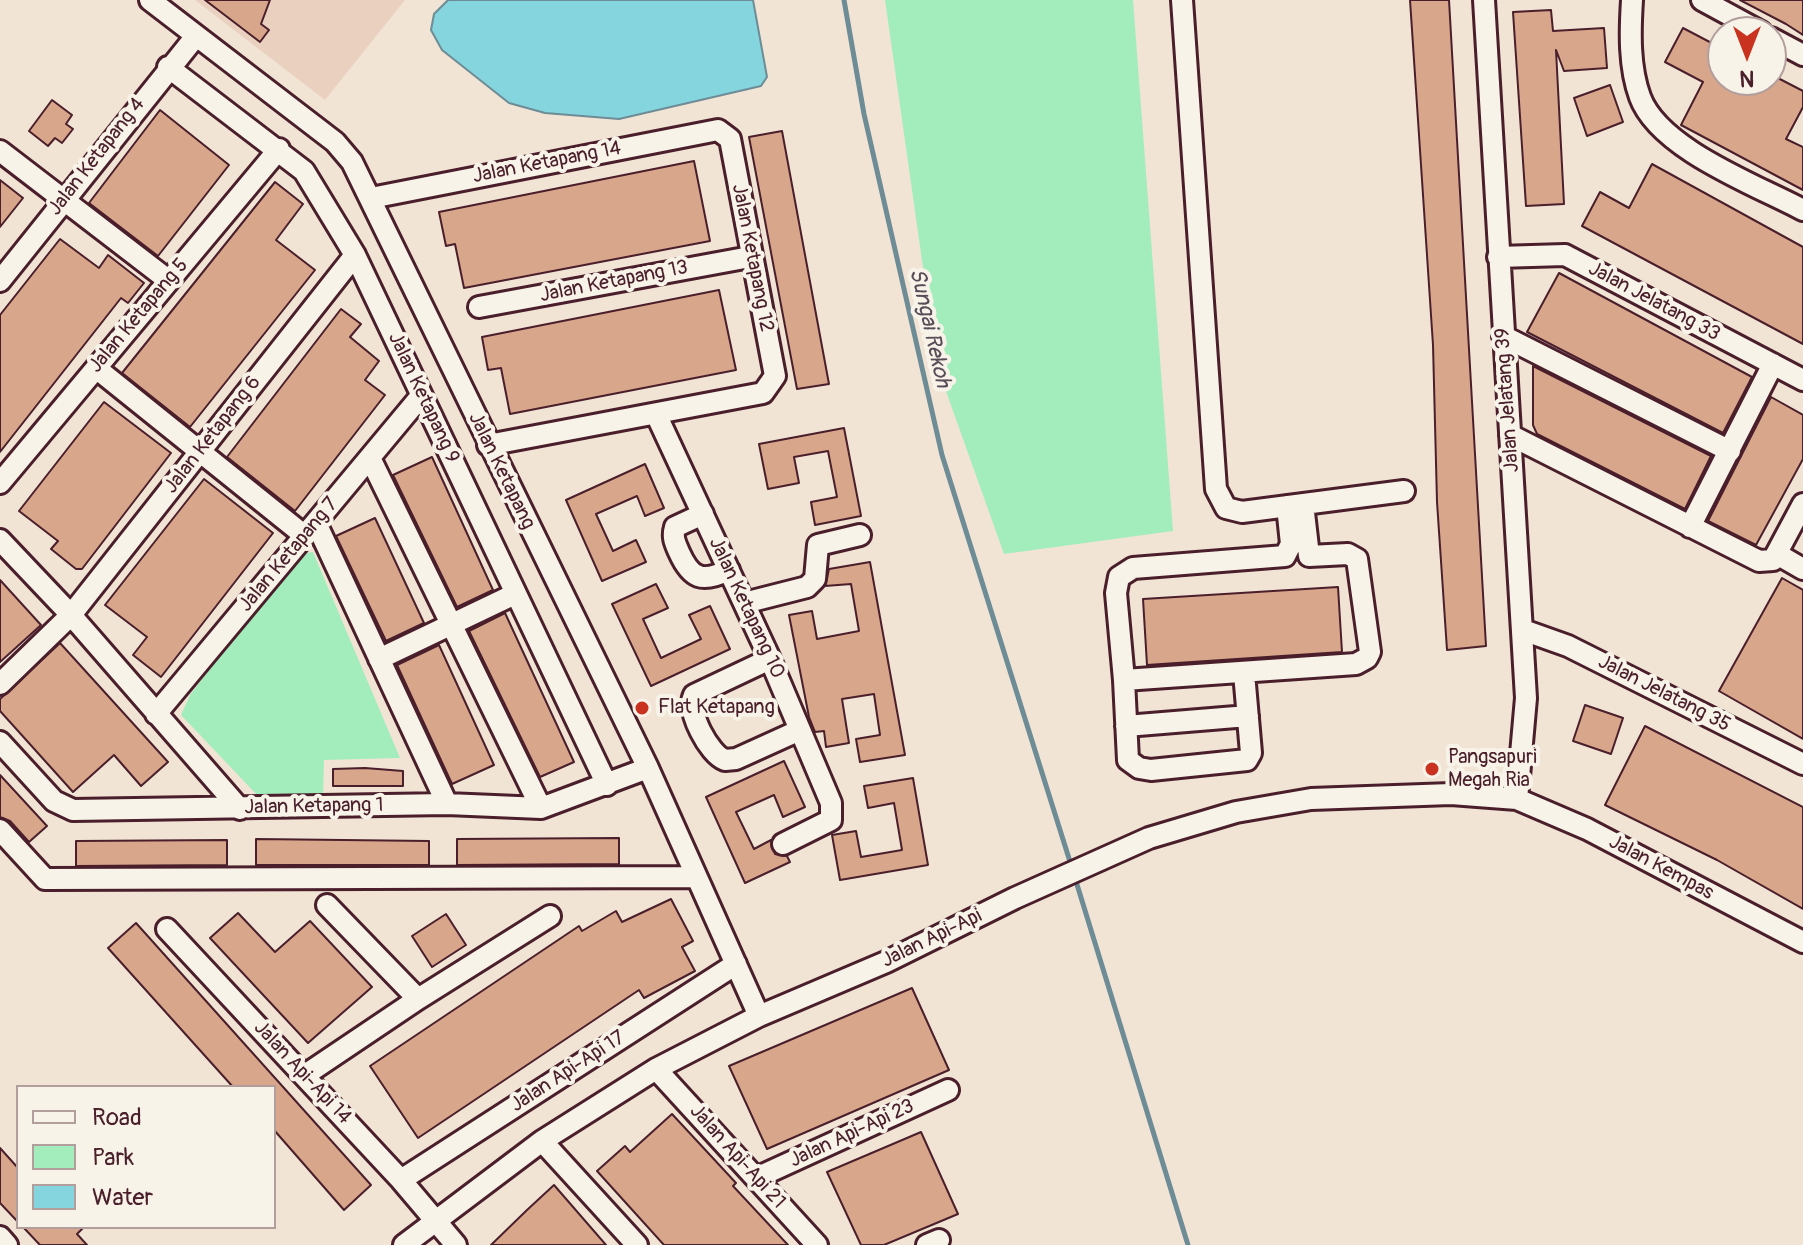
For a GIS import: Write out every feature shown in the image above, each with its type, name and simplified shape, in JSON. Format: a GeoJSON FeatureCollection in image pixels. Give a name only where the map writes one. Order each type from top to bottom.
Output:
{"type":"FeatureCollection","features":[{"type":"Feature","properties":{"kind":"street","name":"Jalan Ketapang"},"geometry":{"type":"LineString","coordinates":[[150,0],[335,142],[352,162],[648,768],[759,1016]]}},
{"type":"Feature","properties":{"kind":"street"},"geometry":{"type":"LineString","coordinates":[[1182,0],[1216,489],[1226,508],[1242,512],[1404,491]]}},
{"type":"Feature","properties":{"kind":"street","name":"Jalan Jelatang 39"},"geometry":{"type":"LineString","coordinates":[[1484,0],[1523,630],[1526,733],[1517,799]]}},
{"type":"Feature","properties":{"kind":"street"},"geometry":{"type":"LineString","coordinates":[[1632,0],[1630,43],[1640,98],[1669,138],[1803,210]]}},
{"type":"Feature","properties":{"kind":"street"},"geometry":{"type":"LineString","coordinates":[[1702,0],[1732,16]]}},
{"type":"Feature","properties":{"kind":"street","name":"Jalan Ketapang 4"},"geometry":{"type":"LineString","coordinates":[[0,281],[168,67],[196,36]]}},
{"type":"Feature","properties":{"kind":"street","name":"Jalan Ketapang 9"},"geometry":{"type":"LineString","coordinates":[[168,67],[304,171],[355,255],[607,785]]}},
{"type":"Feature","properties":{"kind":"street","name":"Jalan Ketapang 14"},"geometry":{"type":"LineString","coordinates":[[371,198],[718,130],[723,132]]}},
{"type":"Feature","properties":{"kind":"street","name":"Jalan Ketapang 12"},"geometry":{"type":"LineString","coordinates":[[656,414],[763,393],[771,386],[775,376],[730,139],[723,132]]}},
{"type":"Feature","properties":{"kind":"street","name":"Jalan Ketapang 5"},"geometry":{"type":"LineString","coordinates":[[0,483],[279,149]]}},
{"type":"Feature","properties":{"kind":"street"},"geometry":{"type":"LineString","coordinates":[[0,151],[168,280]]}},
{"type":"Feature","properties":{"kind":"street","name":"Jalan Ketapang 6"},"geometry":{"type":"LineString","coordinates":[[0,684],[71,615],[355,255]]}},
{"type":"Feature","properties":{"kind":"street","name":"Jalan Jelatang 33"},"geometry":{"type":"LineString","coordinates":[[1498,257],[1565,255],[1803,380]]}},
{"type":"Feature","properties":{"kind":"street","name":"Jalan Ketapang 13"},"geometry":{"type":"LineString","coordinates":[[479,307],[750,257]]}},
{"type":"Feature","properties":{"kind":"street"},"geometry":{"type":"LineString","coordinates":[[1503,336],[1730,451]]}},
{"type":"Feature","properties":{"kind":"street"},"geometry":{"type":"LineString","coordinates":[[1690,527],[1773,364]]}},
{"type":"Feature","properties":{"kind":"street"},"geometry":{"type":"LineString","coordinates":[[96,368],[200,452],[311,530],[379,659],[447,804]]}},
{"type":"Feature","properties":{"kind":"street","name":"Jalan Ketapang 7"},"geometry":{"type":"LineString","coordinates":[[156,714],[421,396]]}},
{"type":"Feature","properties":{"kind":"street"},"geometry":{"type":"LineString","coordinates":[[488,445],[656,414]]}},
{"type":"Feature","properties":{"kind":"street","name":"Jalan Ketapang 10"},"geometry":{"type":"LineString","coordinates":[[656,414],[770,659],[831,803],[831,820],[783,844]]}},
{"type":"Feature","properties":{"kind":"street"},"geometry":{"type":"LineString","coordinates":[[1510,435],[1759,561],[1772,558],[1803,569]]}},
{"type":"Feature","properties":{"kind":"street"},"geometry":{"type":"LineString","coordinates":[[370,458],[541,808]]}},
{"type":"Feature","properties":{"kind":"street"},"geometry":{"type":"LineString","coordinates":[[1772,558],[1803,504]]}},
{"type":"Feature","properties":{"kind":"street"},"geometry":{"type":"LineString","coordinates":[[1124,680],[1356,664],[1367,658],[1370,652],[1357,559],[1348,554],[1309,556],[1295,505]]}},
{"type":"Feature","properties":{"kind":"street"},"geometry":{"type":"LineString","coordinates":[[1244,673],[1251,753],[1247,760],[1151,770],[1139,768],[1128,760],[1118,620],[1119,577],[1133,568],[1285,556],[1291,544],[1295,505]]}},
{"type":"Feature","properties":{"kind":"street"},"geometry":{"type":"LineString","coordinates":[[703,514],[675,527],[675,544],[688,572],[696,578],[712,578],[729,570]]}},
{"type":"Feature","properties":{"kind":"street"},"geometry":{"type":"LineString","coordinates":[[744,603],[807,587],[815,579],[818,545],[860,535]]}},
{"type":"Feature","properties":{"kind":"street"},"geometry":{"type":"LineString","coordinates":[[0,540],[71,615],[240,809]]}},
{"type":"Feature","properties":{"kind":"street"},"geometry":{"type":"LineString","coordinates":[[379,659],[515,594]]}},
{"type":"Feature","properties":{"kind":"street","name":"Jalan Jelatang 35"},"geometry":{"type":"LineString","coordinates":[[1523,630],[1568,646],[1803,764]]}},
{"type":"Feature","properties":{"kind":"street"},"geometry":{"type":"LineString","coordinates":[[770,659],[701,690],[691,700],[710,750],[725,760],[736,759],[800,730]]}},
{"type":"Feature","properties":{"kind":"street"},"geometry":{"type":"LineString","coordinates":[[1126,726],[1248,716]]}},
{"type":"Feature","properties":{"kind":"street","name":"Jalan Ketapang 1"},"geometry":{"type":"LineString","coordinates":[[0,742],[54,801],[73,810],[447,804],[541,808],[648,768]]}},
{"type":"Feature","properties":{"kind":"street","name":"Jalan Api-Api"},"geometry":{"type":"LineString","coordinates":[[404,1245],[433,1220],[542,1141],[656,1069],[759,1016],[886,962],[1015,898],[1149,838],[1236,812],[1311,799],[1451,794],[1517,799]]}},
{"type":"Feature","properties":{"kind":"street","name":"Jalan Kempas"},"geometry":{"type":"LineString","coordinates":[[1517,799],[1587,829],[1803,942]]}},
{"type":"Feature","properties":{"kind":"street"},"geometry":{"type":"LineString","coordinates":[[0,830],[45,879],[696,877]]}},
{"type":"Feature","properties":{"kind":"street"},"geometry":{"type":"LineString","coordinates":[[327,905],[418,999]]}},
{"type":"Feature","properties":{"kind":"street"},"geometry":{"type":"LineString","coordinates":[[305,1075],[550,916]]}},
{"type":"Feature","properties":{"kind":"street","name":"Jalan Api-Api 14"},"geometry":{"type":"LineString","coordinates":[[167,929],[305,1075],[456,1245]]}},
{"type":"Feature","properties":{"kind":"street","name":"Jalan Api-Api 17"},"geometry":{"type":"LineString","coordinates":[[401,1180],[736,964]]}},
{"type":"Feature","properties":{"kind":"street","name":"Jalan Api-Api 21"},"geometry":{"type":"LineString","coordinates":[[656,1069],[817,1245]]}},
{"type":"Feature","properties":{"kind":"street","name":"Jalan Api-Api 23"},"geometry":{"type":"LineString","coordinates":[[756,1178],[948,1090]]}},
{"type":"Feature","properties":{"kind":"street"},"geometry":{"type":"LineString","coordinates":[[542,1141],[637,1245]]}},
{"type":"Feature","properties":{"kind":"street"},"geometry":{"type":"LineString","coordinates":[[0,1237],[7,1245]]}},
{"type":"Feature","properties":{"kind":"shaded area"},"geometry":{"type":"Polygon","coordinates":[[[195,0],[405,0],[325,100],[195,0]]]}},
{"type":"Feature","properties":{"kind":"green space"},"geometry":{"type":"Polygon","coordinates":[[[885,0],[1133,0],[1173,531],[1004,554],[937,366],[885,0]]]}},
{"type":"Feature","properties":{"kind":"green space"},"geometry":{"type":"Polygon","coordinates":[[[313,552],[400,758],[324,760],[323,796],[258,796],[181,715],[190,695],[297,554],[313,552]]]}},
{"type":"Feature","properties":{"kind":"water"},"geometry":{"type":"Polygon","coordinates":[[[448,0],[753,0],[767,77],[761,86],[619,119],[545,113],[509,103],[442,50],[431,30],[434,14],[448,0]]]}},
{"type":"Feature","properties":{"kind":"building"},"geometry":{"type":"Polygon","coordinates":[[[205,0],[270,0],[261,24],[269,30],[260,42],[205,0]]]}},
{"type":"Feature","properties":{"kind":"building"},"geometry":{"type":"Polygon","coordinates":[[[1410,0],[1449,0],[1486,646],[1447,650],[1437,502],[1433,345],[1410,0]]]}},
{"type":"Feature","properties":{"kind":"building"},"geometry":{"type":"Polygon","coordinates":[[[1740,0],[1803,0],[1803,35],[1787,25],[1787,16],[1771,16],[1740,0]]]}},
{"type":"Feature","properties":{"kind":"building"},"geometry":{"type":"Polygon","coordinates":[[[1551,10],[1553,31],[1604,28],[1607,68],[1564,71],[1556,50],[1564,204],[1526,206],[1513,12],[1551,10]]]}},
{"type":"Feature","properties":{"kind":"building"},"geometry":{"type":"Polygon","coordinates":[[[1683,28],[1707,41],[1707,96],[1787,96],[1787,83],[1803,91],[1803,107],[1786,139],[1803,147],[1803,190],[1681,125],[1703,82],[1665,62],[1683,28]]]}},
{"type":"Feature","properties":{"kind":"building"},"geometry":{"type":"Polygon","coordinates":[[[1610,85],[1623,122],[1587,136],[1574,98],[1610,85]]]}},
{"type":"Feature","properties":{"kind":"building"},"geometry":{"type":"Polygon","coordinates":[[[52,100],[72,115],[66,124],[73,129],[62,143],[55,138],[48,146],[29,131],[52,100]]]}},
{"type":"Feature","properties":{"kind":"building"},"geometry":{"type":"Polygon","coordinates":[[[160,110],[229,165],[158,256],[89,203],[160,110]]]}},
{"type":"Feature","properties":{"kind":"building"},"geometry":{"type":"Polygon","coordinates":[[[782,131],[829,384],[797,389],[749,137],[782,131]]]}},
{"type":"Feature","properties":{"kind":"building"},"geometry":{"type":"Polygon","coordinates":[[[694,161],[710,241],[464,288],[455,244],[446,246],[439,212],[694,161]]]}},
{"type":"Feature","properties":{"kind":"building"},"geometry":{"type":"Polygon","coordinates":[[[1652,164],[1803,247],[1803,344],[1582,226],[1600,192],[1629,208],[1652,164]]]}},
{"type":"Feature","properties":{"kind":"building"},"geometry":{"type":"Polygon","coordinates":[[[0,180],[23,198],[0,227],[0,180]]]}},
{"type":"Feature","properties":{"kind":"building"},"geometry":{"type":"Polygon","coordinates":[[[275,182],[303,204],[276,240],[315,270],[190,427],[122,373],[275,182]]]}},
{"type":"Feature","properties":{"kind":"building"},"geometry":{"type":"Polygon","coordinates":[[[60,239],[99,268],[108,255],[144,283],[128,303],[121,298],[0,452],[0,315],[60,239]]]}},
{"type":"Feature","properties":{"kind":"building"},"geometry":{"type":"Polygon","coordinates":[[[1559,273],[1752,377],[1723,433],[1527,332],[1559,273]]]}},
{"type":"Feature","properties":{"kind":"building"},"geometry":{"type":"Polygon","coordinates":[[[719,290],[736,370],[510,414],[501,368],[488,370],[482,337],[719,290]]]}},
{"type":"Feature","properties":{"kind":"building"},"geometry":{"type":"Polygon","coordinates":[[[341,309],[361,324],[350,337],[379,361],[365,380],[385,395],[295,511],[227,457],[341,309]]]}},
{"type":"Feature","properties":{"kind":"building"},"geometry":{"type":"Polygon","coordinates":[[[1533,366],[1711,456],[1685,509],[1537,434],[1533,425],[1533,366]]]}},
{"type":"Feature","properties":{"kind":"building"},"geometry":{"type":"Polygon","coordinates":[[[1771,397],[1803,415],[1803,459],[1756,545],[1708,521],[1771,397]]]}},
{"type":"Feature","properties":{"kind":"building"},"geometry":{"type":"Polygon","coordinates":[[[104,402],[171,453],[82,569],[76,569],[51,549],[58,541],[19,511],[104,402]]]}},
{"type":"Feature","properties":{"kind":"building"},"geometry":{"type":"Polygon","coordinates":[[[844,428],[861,516],[815,525],[811,502],[837,497],[828,451],[794,457],[799,483],[768,489],[759,444],[844,428]]]}},
{"type":"Feature","properties":{"kind":"building"},"geometry":{"type":"Polygon","coordinates":[[[432,457],[493,590],[457,607],[393,475],[432,457]]]}},
{"type":"Feature","properties":{"kind":"building"},"geometry":{"type":"Polygon","coordinates":[[[645,464],[664,508],[645,516],[637,496],[596,514],[613,551],[636,540],[646,562],[602,581],[566,500],[645,464]]]}},
{"type":"Feature","properties":{"kind":"building"},"geometry":{"type":"Polygon","coordinates":[[[204,479],[273,533],[161,677],[133,655],[147,637],[105,605],[204,479]]]}},
{"type":"Feature","properties":{"kind":"building"},"geometry":{"type":"Polygon","coordinates":[[[375,518],[424,623],[386,641],[336,536],[375,518]]]}},
{"type":"Feature","properties":{"kind":"building"},"geometry":{"type":"Polygon","coordinates":[[[870,562],[905,755],[860,762],[856,739],[880,735],[874,694],[842,699],[849,743],[826,747],[824,731],[815,732],[809,717],[789,615],[812,611],[817,639],[859,631],[851,584],[825,586],[829,569],[870,562]]]}},
{"type":"Feature","properties":{"kind":"building"},"geometry":{"type":"Polygon","coordinates":[[[1782,578],[1803,590],[1803,739],[1719,691],[1782,578]]]}},
{"type":"Feature","properties":{"kind":"building"},"geometry":{"type":"Polygon","coordinates":[[[0,580],[41,625],[0,662],[0,580]]]}},
{"type":"Feature","properties":{"kind":"building"},"geometry":{"type":"Polygon","coordinates":[[[656,584],[668,608],[643,619],[661,658],[701,639],[689,615],[710,606],[730,649],[651,686],[612,604],[656,584]]]}},
{"type":"Feature","properties":{"kind":"building"},"geometry":{"type":"Polygon","coordinates":[[[1338,587],[1342,652],[1147,665],[1143,599],[1338,587]]]}},
{"type":"Feature","properties":{"kind":"building"},"geometry":{"type":"Polygon","coordinates":[[[505,613],[574,762],[540,777],[469,631],[505,613]]]}},
{"type":"Feature","properties":{"kind":"building"},"geometry":{"type":"Polygon","coordinates":[[[60,643],[168,762],[141,786],[114,755],[73,792],[0,711],[0,699],[60,643]]]}},
{"type":"Feature","properties":{"kind":"building"},"geometry":{"type":"Polygon","coordinates":[[[439,645],[494,765],[452,784],[397,665],[439,645]]]}},
{"type":"Feature","properties":{"kind":"building"},"geometry":{"type":"Polygon","coordinates":[[[1585,705],[1623,718],[1611,754],[1573,741],[1585,705]]]}},
{"type":"Feature","properties":{"kind":"building"},"geometry":{"type":"Polygon","coordinates":[[[1645,726],[1803,807],[1803,909],[1717,860],[1605,805],[1645,726]]]}},
{"type":"Feature","properties":{"kind":"building"},"geometry":{"type":"Polygon","coordinates":[[[784,761],[805,807],[783,817],[774,795],[736,812],[754,849],[771,840],[775,854],[787,856],[790,862],[745,883],[706,797],[784,761]]]}},
{"type":"Feature","properties":{"kind":"building"},"geometry":{"type":"Polygon","coordinates":[[[333,769],[403,771],[403,786],[333,786],[333,769]]]}},
{"type":"Feature","properties":{"kind":"building"},"geometry":{"type":"Polygon","coordinates":[[[0,775],[47,826],[29,842],[10,821],[0,817],[0,775]]]}},
{"type":"Feature","properties":{"kind":"building"},"geometry":{"type":"Polygon","coordinates":[[[913,778],[928,865],[840,880],[832,835],[856,831],[861,857],[902,850],[894,803],[868,808],[864,786],[913,778]]]}},
{"type":"Feature","properties":{"kind":"building"},"geometry":{"type":"Polygon","coordinates":[[[619,838],[619,864],[457,865],[457,839],[619,838]]]}},
{"type":"Feature","properties":{"kind":"building"},"geometry":{"type":"Polygon","coordinates":[[[256,839],[429,841],[429,865],[256,865],[256,839]]]}},
{"type":"Feature","properties":{"kind":"building"},"geometry":{"type":"Polygon","coordinates":[[[227,840],[227,865],[76,866],[76,841],[227,840]]]}},
{"type":"Feature","properties":{"kind":"building"},"geometry":{"type":"Polygon","coordinates":[[[671,899],[693,941],[682,947],[695,971],[644,998],[639,990],[418,1138],[370,1066],[579,926],[582,931],[616,911],[622,922],[671,899]]]}},
{"type":"Feature","properties":{"kind":"building"},"geometry":{"type":"Polygon","coordinates":[[[238,913],[275,952],[310,921],[372,987],[308,1043],[210,938],[238,913]]]}},
{"type":"Feature","properties":{"kind":"building"},"geometry":{"type":"Polygon","coordinates":[[[446,914],[466,945],[432,967],[412,936],[446,914]]]}},
{"type":"Feature","properties":{"kind":"building"},"geometry":{"type":"Polygon","coordinates":[[[136,923],[371,1185],[344,1210],[276,1132],[276,1085],[231,1085],[108,948],[136,923]]]}},
{"type":"Feature","properties":{"kind":"building"},"geometry":{"type":"Polygon","coordinates":[[[912,988],[949,1070],[767,1149],[729,1066],[912,988]]]}},
{"type":"Feature","properties":{"kind":"building"},"geometry":{"type":"Polygon","coordinates":[[[672,1114],[788,1245],[664,1245],[597,1171],[625,1146],[630,1152],[672,1114]]]}},
{"type":"Feature","properties":{"kind":"building"},"geometry":{"type":"Polygon","coordinates":[[[921,1132],[958,1214],[884,1245],[861,1245],[827,1172],[921,1132]]]}},
{"type":"Feature","properties":{"kind":"building"},"geometry":{"type":"Polygon","coordinates":[[[0,1148],[16,1166],[16,1220],[0,1203],[0,1148]]]}},
{"type":"Feature","properties":{"kind":"building"},"geometry":{"type":"Polygon","coordinates":[[[554,1185],[606,1245],[491,1245],[527,1210],[554,1185]]]}},
{"type":"Feature","properties":{"kind":"building"},"geometry":{"type":"Polygon","coordinates":[[[25,1229],[82,1229],[77,1234],[87,1245],[40,1245],[25,1229]]]}},
{"type":"Feature","properties":{"kind":"waterway","name":"Sungai Rekoh"},"geometry":{"type":"LineString","coordinates":[[844,0],[864,114],[942,455],[1072,868]]}},
{"type":"Feature","properties":{"kind":"waterway"},"geometry":{"type":"LineString","coordinates":[[1075,878],[1188,1245]]}},
{"type":"Feature","properties":{"kind":"place","name":"Flat Ketapang"},"geometry":{"type":"Point","coordinates":[642,708]}},
{"type":"Feature","properties":{"kind":"place","name":"Pangsapuri Megah Ria"},"geometry":{"type":"Point","coordinates":[1432,769]}}]}
